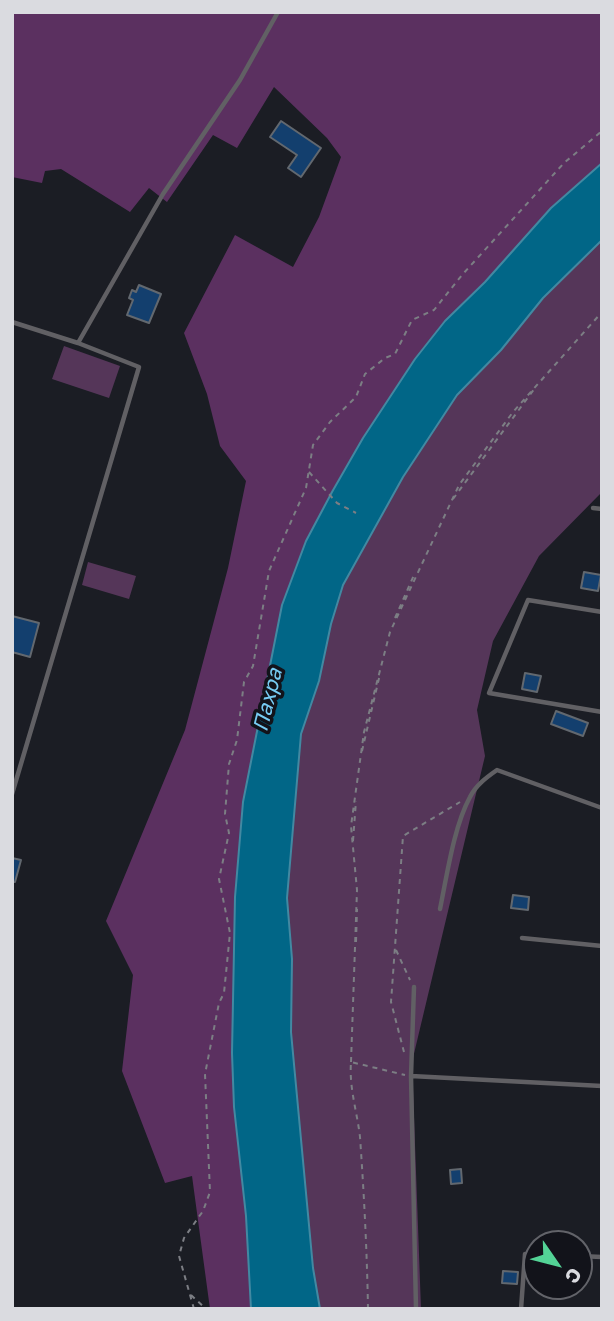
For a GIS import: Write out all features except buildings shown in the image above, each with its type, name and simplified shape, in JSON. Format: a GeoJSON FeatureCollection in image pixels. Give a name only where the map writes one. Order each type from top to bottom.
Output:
{"type":"FeatureCollection","features":[{"type":"Feature","properties":{"kind":"lane"},"geometry":{"type":"LineString","coordinates":[[78,343],[163,194],[240,80],[278,12]]}},
{"type":"Feature","properties":{"kind":"lane"},"geometry":{"type":"LineString","coordinates":[[12,322],[78,343],[139,367],[12,794]]}},
{"type":"Feature","properties":{"kind":"lane"},"geometry":{"type":"LineString","coordinates":[[593,508],[602,509]]}},
{"type":"Feature","properties":{"kind":"lane"},"geometry":{"type":"LineString","coordinates":[[602,612],[528,600],[489,693],[602,712]]}},
{"type":"Feature","properties":{"kind":"lane"},"geometry":{"type":"LineString","coordinates":[[440,909],[456,837],[470,797],[481,782],[497,769],[602,808]]}},
{"type":"Feature","properties":{"kind":"lane"},"geometry":{"type":"LineString","coordinates":[[522,938],[602,946]]}},
{"type":"Feature","properties":{"kind":"lane"},"geometry":{"type":"LineString","coordinates":[[414,987],[411,1076],[416,1309]]}},
{"type":"Feature","properties":{"kind":"lane"},"geometry":{"type":"LineString","coordinates":[[411,1076],[602,1086]]}},
{"type":"Feature","properties":{"kind":"lane"},"geometry":{"type":"LineString","coordinates":[[521,1309],[523,1282]]}},
{"type":"Feature","properties":{"kind":"path"},"geometry":{"type":"LineString","coordinates":[[194,1309],[179,1256],[184,1238],[202,1211],[210,1192],[205,1074],[217,1012],[224,993],[230,943],[219,879],[229,832],[225,814],[229,764],[237,740],[244,682],[254,666],[269,571],[306,488],[313,444],[330,422],[356,397],[365,374],[385,358],[395,354],[412,320],[434,310],[461,275],[564,163],[602,131]]}},
{"type":"Feature","properties":{"kind":"path"},"geometry":{"type":"LineString","coordinates":[[368,1309],[362,1160],[358,1115],[351,1089],[358,917],[353,853],[357,774],[396,612],[446,509],[519,409],[602,312]]}},
{"type":"Feature","properties":{"kind":"path"},"geometry":{"type":"LineString","coordinates":[[309,471],[337,503],[356,513]]}},
{"type":"Feature","properties":{"kind":"path"},"geometry":{"type":"LineString","coordinates":[[404,1051],[391,1002],[403,836],[470,797]]}},
{"type":"Feature","properties":{"kind":"path"},"geometry":{"type":"LineString","coordinates":[[395,947],[414,987]]}},
{"type":"Feature","properties":{"kind":"path"},"geometry":{"type":"LineString","coordinates":[[351,1062],[411,1076]]}},
{"type":"Feature","properties":{"kind":"path"},"geometry":{"type":"LineString","coordinates":[[190,1294],[206,1309]]}},
{"type":"Feature","properties":{"kind":"shaded area"},"geometry":{"type":"Polygon","coordinates":[[[12,12],[602,12],[602,163],[551,208],[485,282],[445,321],[415,359],[363,438],[332,492],[306,541],[282,605],[243,802],[235,897],[232,1053],[234,1107],[246,1216],[251,1309],[210,1309],[192,1176],[165,1183],[122,1071],[133,975],[106,921],[185,730],[228,568],[246,481],[220,446],[207,394],[184,333],[235,235],[293,267],[319,217],[341,157],[327,138],[274,87],[237,148],[213,135],[167,202],[149,188],[130,212],[61,169],[45,171],[42,183],[12,177],[12,12]]]}},
{"type":"Feature","properties":{"kind":"shaded area"},"geometry":{"type":"Polygon","coordinates":[[[602,240],[602,492],[539,556],[493,641],[477,710],[485,756],[412,1062],[421,1309],[320,1309],[313,1268],[291,1032],[292,959],[287,898],[301,734],[319,681],[331,624],[343,585],[403,477],[457,395],[501,350],[543,298],[602,240]]]}},
{"type":"Feature","properties":{"kind":"shaded area"},"geometry":{"type":"Polygon","coordinates":[[[64,346],[120,366],[109,398],[52,379],[64,346]]]}},
{"type":"Feature","properties":{"kind":"shaded area"},"geometry":{"type":"Polygon","coordinates":[[[88,562],[136,576],[129,599],[82,585],[88,562]]]}},
{"type":"Feature","properties":{"kind":"water","name":"Пахра"},"geometry":{"type":"Polygon","coordinates":[[[602,163],[602,240],[543,298],[501,350],[457,395],[403,477],[343,585],[331,624],[319,681],[301,734],[287,898],[292,959],[291,1032],[313,1268],[320,1309],[251,1309],[246,1216],[234,1107],[232,1053],[235,897],[243,802],[282,605],[306,541],[332,492],[363,438],[415,359],[445,321],[485,282],[551,208],[602,163]]]}}]}
